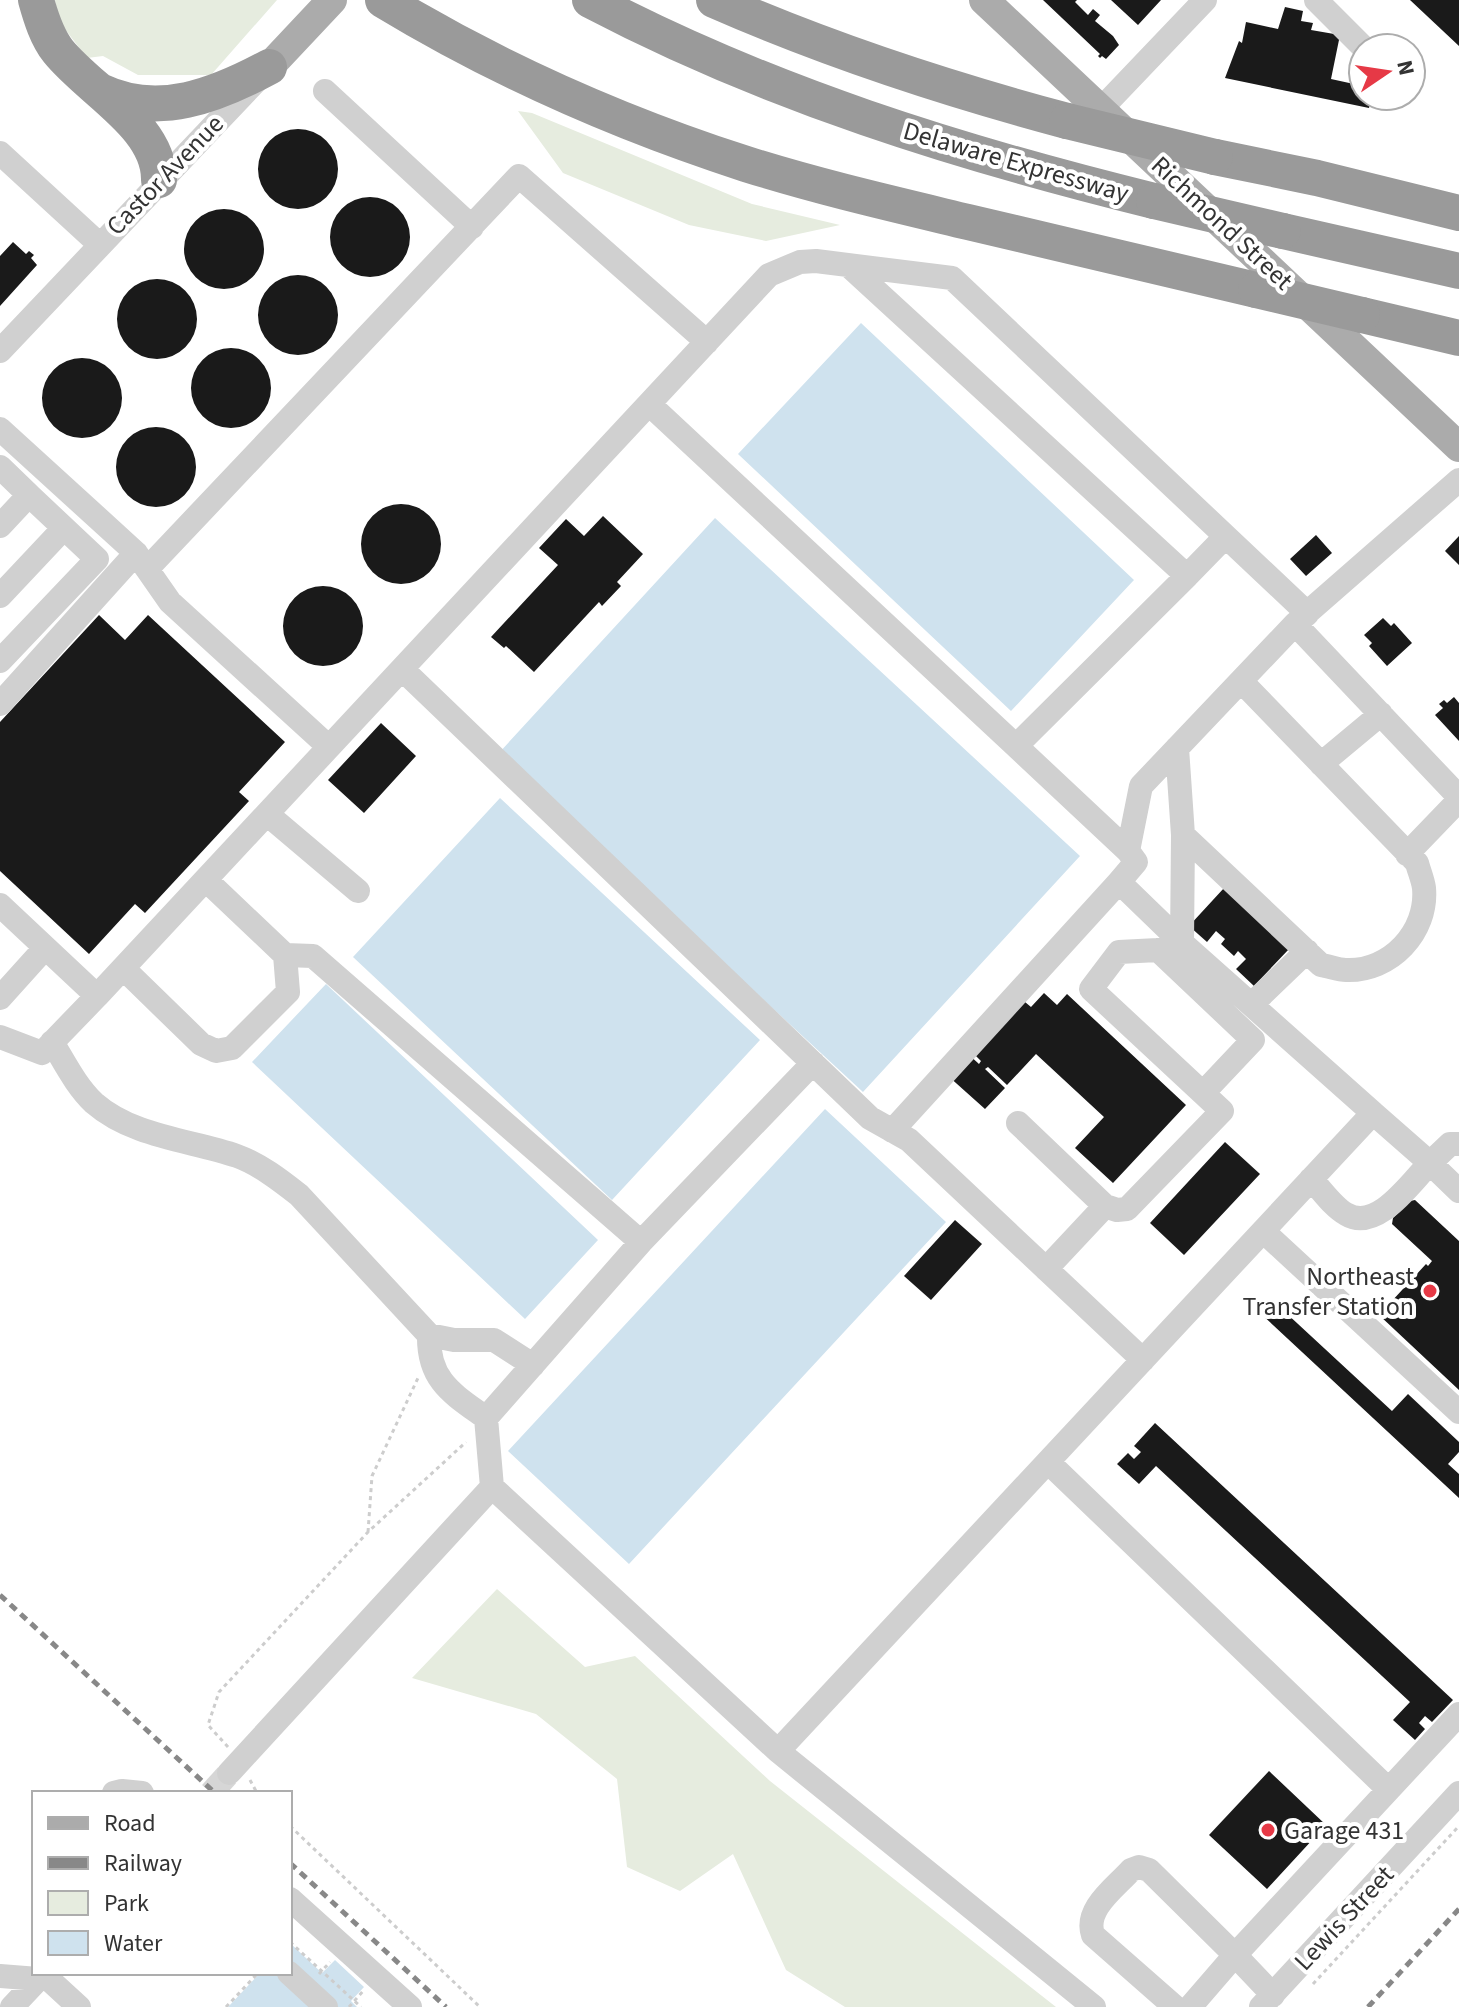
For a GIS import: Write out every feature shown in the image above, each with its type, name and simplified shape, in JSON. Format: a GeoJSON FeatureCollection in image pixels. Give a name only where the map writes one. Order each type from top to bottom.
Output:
{"type":"FeatureCollection","features":[{"type":"Feature","properties":{"kind":"highway"},"geometry":{"type":"LineString","coordinates":[[36,0],[44,26],[57,50],[146,137],[156,154],[159,180]]}},
{"type":"Feature","properties":{"kind":"highway"},"geometry":{"type":"LineString","coordinates":[[383,0],[451,39],[537,82],[656,132],[799,180],[1459,338]]}},
{"type":"Feature","properties":{"kind":"highway"},"geometry":{"type":"LineString","coordinates":[[569,0],[657,35]]}},
{"type":"Feature","properties":{"kind":"highway","name":"Delaware Expressway"},"geometry":{"type":"LineString","coordinates":[[590,0],[657,35],[773,85],[888,127],[1006,163],[1154,201],[1459,271]]}},
{"type":"Feature","properties":{"kind":"highway","name":"Delaware Expressway"},"geometry":{"type":"LineString","coordinates":[[714,0],[915,77],[1067,121],[1459,213]]}},
{"type":"Feature","properties":{"kind":"highway"},"geometry":{"type":"LineString","coordinates":[[91,85],[131,101],[173,103],[220,91],[269,67]]}},
{"type":"Feature","properties":{"kind":"highway"},"geometry":{"type":"LineString","coordinates":[[1317,178],[1459,200]]}},
{"type":"Feature","properties":{"kind":"main road","name":"Castor Avenue"},"geometry":{"type":"LineString","coordinates":[[269,67],[332,0]]}},
{"type":"Feature","properties":{"kind":"main road","name":"Richmond Street"},"geometry":{"type":"LineString","coordinates":[[984,0],[1459,447]]}},
{"type":"Feature","properties":{"kind":"street"},"geometry":{"type":"LineString","coordinates":[[1101,109],[1205,0]]}},
{"type":"Feature","properties":{"kind":"street"},"geometry":{"type":"LineString","coordinates":[[1316,0],[1348,32]]}},
{"type":"Feature","properties":{"kind":"street","name":"Castor Avenue"},"geometry":{"type":"LineString","coordinates":[[0,351],[269,67]]}},
{"type":"Feature","properties":{"kind":"street"},"geometry":{"type":"LineString","coordinates":[[325,91],[472,227]]}},
{"type":"Feature","properties":{"kind":"street"},"geometry":{"type":"LineString","coordinates":[[0,153],[99,244]]}},
{"type":"Feature","properties":{"kind":"street"},"geometry":{"type":"LineString","coordinates":[[0,704],[519,176],[707,342]]}},
{"type":"Feature","properties":{"kind":"street"},"geometry":{"type":"LineString","coordinates":[[0,1037],[42,1053],[124,969],[769,275],[784,267],[816,261],[952,278],[1225,537],[1459,798],[1407,854]]}},
{"type":"Feature","properties":{"kind":"street"},"geometry":{"type":"LineString","coordinates":[[849,266],[1187,576]]}},
{"type":"Feature","properties":{"kind":"street"},"geometry":{"type":"LineString","coordinates":[[649,404],[1128,851],[1136,862],[892,1131]]}},
{"type":"Feature","properties":{"kind":"street"},"geometry":{"type":"LineString","coordinates":[[0,429],[142,561],[170,602],[329,747]]}},
{"type":"Feature","properties":{"kind":"street"},"geometry":{"type":"LineString","coordinates":[[0,467],[97,559],[0,661]]}},
{"type":"Feature","properties":{"kind":"street"},"geometry":{"type":"LineString","coordinates":[[1128,851],[1141,786],[1301,619],[1459,480]]}},
{"type":"Feature","properties":{"kind":"street"},"geometry":{"type":"LineString","coordinates":[[0,526],[29,495]]}},
{"type":"Feature","properties":{"kind":"street"},"geometry":{"type":"LineString","coordinates":[[0,596],[73,537],[101,521]]}},
{"type":"Feature","properties":{"kind":"street"},"geometry":{"type":"LineString","coordinates":[[1016,746],[1225,537]]}},
{"type":"Feature","properties":{"kind":"street"},"geometry":{"type":"LineString","coordinates":[[402,669],[870,1118],[909,1140],[1143,1360]]}},
{"type":"Feature","properties":{"kind":"street"},"geometry":{"type":"LineString","coordinates":[[1183,835],[1321,965],[1346,970],[1371,967],[1394,956],[1412,937],[1422,914],[1424,888],[1417,863],[1241,681]]}},
{"type":"Feature","properties":{"kind":"street"},"geometry":{"type":"LineString","coordinates":[[1321,764],[1381,714]]}},
{"type":"Feature","properties":{"kind":"street"},"geometry":{"type":"LineString","coordinates":[[1177,748],[1183,835],[1182,943]]}},
{"type":"Feature","properties":{"kind":"street"},"geometry":{"type":"LineString","coordinates":[[267,814],[358,891]]}},
{"type":"Feature","properties":{"kind":"street"},"geometry":{"type":"LineString","coordinates":[[206,880],[285,955],[313,956],[641,1242]]}},
{"type":"Feature","properties":{"kind":"street"},"geometry":{"type":"LineString","coordinates":[[1119,882],[1182,943],[1459,1191]]}},
{"type":"Feature","properties":{"kind":"street"},"geometry":{"type":"LineString","coordinates":[[0,905],[97,996]]}},
{"type":"Feature","properties":{"kind":"street"},"geometry":{"type":"LineString","coordinates":[[1018,1123],[1105,1206],[1117,1210],[1127,1209],[1222,1111],[1091,989],[1119,952],[1158,950],[1182,943]]}},
{"type":"Feature","properties":{"kind":"street"},"geometry":{"type":"LineString","coordinates":[[0,998],[45,948]]}},
{"type":"Feature","properties":{"kind":"street"},"geometry":{"type":"LineString","coordinates":[[1158,950],[1253,1040],[1203,1093]]}},
{"type":"Feature","properties":{"kind":"street"},"geometry":{"type":"LineString","coordinates":[[1252,1004],[1307,951]]}},
{"type":"Feature","properties":{"kind":"street"},"geometry":{"type":"LineString","coordinates":[[124,969],[201,1044],[224,1051],[232,1048],[288,992],[285,955]]}},
{"type":"Feature","properties":{"kind":"street"},"geometry":{"type":"LineString","coordinates":[[52,1042],[81,1091],[106,1111],[150,1133],[239,1157],[277,1178],[299,1195],[429,1342],[440,1382],[486,1418]]}},
{"type":"Feature","properties":{"kind":"street"},"geometry":{"type":"LineString","coordinates":[[813,1063],[641,1242],[486,1418],[492,1487],[778,1751],[1094,2007]]}},
{"type":"Feature","properties":{"kind":"street"},"geometry":{"type":"LineString","coordinates":[[778,1751],[1373,1113]]}},
{"type":"Feature","properties":{"kind":"street"},"geometry":{"type":"LineString","coordinates":[[1311,1179],[1347,1215],[1370,1218],[1381,1213],[1450,1144],[1459,1144]]}},
{"type":"Feature","properties":{"kind":"street"},"geometry":{"type":"LineString","coordinates":[[1046,1269],[1105,1206]]}},
{"type":"Feature","properties":{"kind":"street"},"geometry":{"type":"LineString","coordinates":[[1263,1231],[1459,1412]]}},
{"type":"Feature","properties":{"kind":"street"},"geometry":{"type":"LineString","coordinates":[[429,1342],[445,1339],[494,1340],[533,1365]]}},
{"type":"Feature","properties":{"kind":"street"},"geometry":{"type":"LineString","coordinates":[[1048,1462],[1387,1788]]}},
{"type":"Feature","properties":{"kind":"street"},"geometry":{"type":"LineString","coordinates":[[235,1767],[492,1487]]}},
{"type":"Feature","properties":{"kind":"street"},"geometry":{"type":"LineString","coordinates":[[1190,2007],[1387,1788],[1459,1714]]}},
{"type":"Feature","properties":{"kind":"street","name":"Lewis Street"},"geometry":{"type":"LineString","coordinates":[[1267,2001],[1459,1793]]}},
{"type":"Feature","properties":{"kind":"street"},"geometry":{"type":"LineString","coordinates":[[1175,2007],[1093,1935],[1089,1924],[1092,1913],[1131,1870],[1139,1867],[1149,1870],[1235,1955],[1267,2001]]}},
{"type":"Feature","properties":{"kind":"street"},"geometry":{"type":"LineString","coordinates":[[292,1903],[410,2007]]}},
{"type":"Feature","properties":{"kind":"street"},"geometry":{"type":"LineString","coordinates":[[12,2007],[42,1975]]}},
{"type":"Feature","properties":{"kind":"street"},"geometry":{"type":"LineString","coordinates":[[3,1980],[42,1975],[79,2007]]}},
{"type":"Feature","properties":{"kind":"street"},"geometry":{"type":"LineString","coordinates":[[292,1975],[332,1997]]}},
{"type":"Feature","properties":{"kind":"path"},"geometry":{"type":"LineString","coordinates":[[368,1532],[372,1476],[429,1342]]}},
{"type":"Feature","properties":{"kind":"path"},"geometry":{"type":"LineString","coordinates":[[235,1767],[208,1725],[219,1692],[368,1532],[460,1450],[486,1418]]}},
{"type":"Feature","properties":{"kind":"path"},"geometry":{"type":"LineString","coordinates":[[1312,1984],[1459,1826]]}},
{"type":"Feature","properties":{"kind":"path"},"geometry":{"type":"LineString","coordinates":[[292,1828],[480,2007]]}},
{"type":"Feature","properties":{"kind":"path"},"geometry":{"type":"LineString","coordinates":[[292,1944],[322,1971],[332,1997]]}},
{"type":"Feature","properties":{"kind":"path"},"geometry":{"type":"LineString","coordinates":[[226,2007],[256,1975]]}},
{"type":"Feature","properties":{"kind":"path"},"geometry":{"type":"LineString","coordinates":[[332,1997],[344,1979]]}},
{"type":"Feature","properties":{"kind":"path"},"geometry":{"type":"LineString","coordinates":[[332,1997],[354,2001],[361,2007]]}},
{"type":"Feature","properties":{"kind":"path"},"geometry":{"type":"LineString","coordinates":[[349,2007],[354,2001]]}},
{"type":"Feature","properties":{"kind":"green space"},"geometry":{"type":"Polygon","coordinates":[[[55,0],[277,0],[211,75],[138,75],[103,56],[87,58],[58,20],[55,0]]]}},
{"type":"Feature","properties":{"kind":"green space"},"geometry":{"type":"Polygon","coordinates":[[[518,111],[532,113],[752,204],[840,225],[766,241],[689,225],[563,173],[518,111]]]}},
{"type":"Feature","properties":{"kind":"green space"},"geometry":{"type":"Polygon","coordinates":[[[497,1589],[585,1667],[635,1656],[770,1781],[1056,2007],[845,2007],[786,1970],[733,1854],[680,1891],[627,1867],[617,1779],[536,1714],[412,1678],[497,1589]]]}},
{"type":"Feature","properties":{"kind":"water"},"geometry":{"type":"Polygon","coordinates":[[[861,323],[1134,580],[1011,711],[738,454],[861,323]]]}},
{"type":"Feature","properties":{"kind":"water"},"geometry":{"type":"Polygon","coordinates":[[[715,518],[1080,856],[863,1092],[498,754],[715,518]]]}},
{"type":"Feature","properties":{"kind":"water"},"geometry":{"type":"Polygon","coordinates":[[[500,798],[760,1040],[612,1200],[353,957],[500,798]]]}},
{"type":"Feature","properties":{"kind":"water"},"geometry":{"type":"Polygon","coordinates":[[[326,984],[598,1240],[525,1319],[252,1062],[326,984]]]}},
{"type":"Feature","properties":{"kind":"water"},"geometry":{"type":"Polygon","coordinates":[[[825,1109],[946,1222],[629,1564],[508,1451],[825,1109]]]}},
{"type":"Feature","properties":{"kind":"water"},"geometry":{"type":"Polygon","coordinates":[[[292,1945],[322,1973],[335,1960],[364,1987],[351,2001],[357,2007],[228,2007],[258,1975],[292,1975],[292,1945]]]}},
{"type":"Feature","properties":{"kind":"building"},"geometry":{"type":"Polygon","coordinates":[[[1043,0],[1077,0],[1075,2],[1088,15],[1093,9],[1100,15],[1095,21],[1119,45],[1106,59],[1100,58],[1100,54],[1043,0]]]}},
{"type":"Feature","properties":{"kind":"building"},"geometry":{"type":"Polygon","coordinates":[[[1111,0],[1161,0],[1138,25],[1111,0]]]}},
{"type":"Feature","properties":{"kind":"building"},"geometry":{"type":"Polygon","coordinates":[[[1410,0],[1459,0],[1459,46],[1410,0]]]}},
{"type":"Feature","properties":{"kind":"building"},"geometry":{"type":"Polygon","coordinates":[[[1285,7],[1303,11],[1301,21],[1313,23],[1311,30],[1340,35],[1331,79],[1347,82],[1347,103],[1225,78],[1239,41],[1242,43],[1246,22],[1278,29],[1285,7]]]}},
{"type":"Feature","properties":{"kind":"building"},"geometry":{"type":"Polygon","coordinates":[[[298,129],[313,132],[326,141],[335,154],[338,169],[335,184],[326,197],[313,206],[298,209],[283,206],[270,197],[261,184],[258,169],[261,154],[270,141],[283,132],[298,129]]]}},
{"type":"Feature","properties":{"kind":"building"},"geometry":{"type":"Polygon","coordinates":[[[370,197],[385,200],[398,209],[407,222],[410,237],[407,252],[398,265],[385,274],[370,277],[355,274],[342,265],[333,252],[330,237],[333,222],[342,209],[355,200],[370,197]]]}},
{"type":"Feature","properties":{"kind":"building"},"geometry":{"type":"Polygon","coordinates":[[[224,209],[239,212],[252,221],[261,234],[264,249],[261,264],[252,277],[239,286],[224,289],[209,286],[196,277],[187,264],[184,249],[187,234],[196,221],[209,212],[224,209]]]}},
{"type":"Feature","properties":{"kind":"building"},"geometry":{"type":"Polygon","coordinates":[[[13,242],[26,254],[29,251],[34,255],[31,258],[37,265],[0,306],[0,256],[13,242]]]}},
{"type":"Feature","properties":{"kind":"building"},"geometry":{"type":"Polygon","coordinates":[[[298,275],[313,278],[326,287],[335,300],[338,315],[335,330],[326,343],[313,352],[298,355],[283,352],[270,343],[261,330],[258,315],[261,300],[270,287],[283,278],[298,275]]]}},
{"type":"Feature","properties":{"kind":"building"},"geometry":{"type":"Polygon","coordinates":[[[157,279],[172,282],[185,291],[194,304],[197,319],[194,334],[185,347],[172,356],[157,359],[142,356],[129,347],[120,334],[117,319],[120,304],[129,291],[142,282],[157,279]]]}},
{"type":"Feature","properties":{"kind":"building"},"geometry":{"type":"Polygon","coordinates":[[[231,348],[246,351],[259,360],[268,373],[271,388],[268,403],[259,416],[246,425],[231,428],[216,425],[203,416],[194,403],[191,388],[194,373],[203,360],[216,351],[231,348]]]}},
{"type":"Feature","properties":{"kind":"building"},"geometry":{"type":"Polygon","coordinates":[[[82,358],[97,361],[110,370],[119,383],[122,398],[119,413],[110,426],[97,435],[82,438],[67,435],[54,426],[45,413],[42,398],[45,383],[54,370],[67,361],[82,358]]]}},
{"type":"Feature","properties":{"kind":"building"},"geometry":{"type":"Polygon","coordinates":[[[156,427],[171,430],[184,439],[193,452],[196,467],[193,482],[184,495],[171,504],[156,507],[141,504],[128,495],[119,482],[116,467],[119,452],[128,439],[141,430],[156,427]]]}},
{"type":"Feature","properties":{"kind":"building"},"geometry":{"type":"Polygon","coordinates":[[[401,504],[416,507],[429,516],[438,529],[441,544],[438,559],[429,572],[416,581],[401,584],[386,581],[373,572],[364,559],[361,544],[364,529],[373,516],[386,507],[401,504]]]}},
{"type":"Feature","properties":{"kind":"building"},"geometry":{"type":"Polygon","coordinates":[[[603,516],[643,554],[617,582],[621,586],[602,606],[599,602],[534,672],[506,646],[504,648],[491,637],[558,565],[539,548],[566,519],[584,536],[603,516]]]}},
{"type":"Feature","properties":{"kind":"building"},"geometry":{"type":"Polygon","coordinates":[[[1316,535],[1332,553],[1306,576],[1290,559],[1316,535]]]}},
{"type":"Feature","properties":{"kind":"building"},"geometry":{"type":"Polygon","coordinates":[[[1459,536],[1459,565],[1445,551],[1459,536]]]}},
{"type":"Feature","properties":{"kind":"building"},"geometry":{"type":"Polygon","coordinates":[[[315,586],[331,586],[352,597],[363,618],[363,634],[352,655],[331,666],[315,666],[301,660],[289,648],[283,634],[283,618],[289,604],[301,592],[315,586]]]}},
{"type":"Feature","properties":{"kind":"building"},"geometry":{"type":"Polygon","coordinates":[[[99,615],[125,640],[148,615],[285,742],[239,792],[249,801],[145,913],[135,904],[89,954],[0,871],[0,722],[99,615]]]}},
{"type":"Feature","properties":{"kind":"building"},"geometry":{"type":"Polygon","coordinates":[[[1383,618],[1391,626],[1394,623],[1412,643],[1387,666],[1369,646],[1372,643],[1364,635],[1383,618]]]}},
{"type":"Feature","properties":{"kind":"building"},"geometry":{"type":"Polygon","coordinates":[[[1454,697],[1459,703],[1459,741],[1435,715],[1443,708],[1439,704],[1444,700],[1447,703],[1454,697]]]}},
{"type":"Feature","properties":{"kind":"building"},"geometry":{"type":"Polygon","coordinates":[[[381,723],[416,756],[364,813],[328,780],[381,723]]]}},
{"type":"Feature","properties":{"kind":"building"},"geometry":{"type":"Polygon","coordinates":[[[1224,888],[1289,949],[1254,986],[1236,969],[1246,959],[1238,951],[1234,956],[1221,944],[1225,939],[1216,931],[1207,942],[1189,926],[1224,888]]]}},
{"type":"Feature","properties":{"kind":"building"},"geometry":{"type":"Polygon","coordinates":[[[1044,993],[1057,1005],[1067,994],[1186,1105],[1113,1183],[1075,1148],[1104,1117],[1036,1054],[1007,1085],[988,1067],[985,1069],[1005,1088],[985,1109],[947,1075],[967,1053],[979,1064],[981,1061],[970,1050],[1019,997],[1031,1007],[1044,993]]]}},
{"type":"Feature","properties":{"kind":"building"},"geometry":{"type":"Polygon","coordinates":[[[1225,1142],[1260,1174],[1184,1255],[1150,1223],[1225,1142]]]}},
{"type":"Feature","properties":{"kind":"building","name":"Northeast Transfer Station"},"geometry":{"type":"Polygon","coordinates":[[[1415,1200],[1459,1241],[1459,1390],[1379,1315],[1432,1261],[1392,1224],[1393,1218],[1415,1200]]]}},
{"type":"Feature","properties":{"kind":"building"},"geometry":{"type":"Polygon","coordinates":[[[955,1220],[982,1244],[931,1300],[904,1276],[955,1220]]]}},
{"type":"Feature","properties":{"kind":"building"},"geometry":{"type":"Polygon","coordinates":[[[1271,1299],[1392,1411],[1408,1394],[1459,1442],[1459,1452],[1448,1464],[1459,1474],[1459,1498],[1259,1312],[1271,1299]]]}},
{"type":"Feature","properties":{"kind":"building"},"geometry":{"type":"Polygon","coordinates":[[[1155,1423],[1453,1700],[1432,1722],[1425,1716],[1419,1723],[1425,1729],[1415,1740],[1393,1720],[1410,1702],[1156,1466],[1139,1484],[1117,1464],[1128,1453],[1134,1459],[1141,1452],[1134,1446],[1155,1423]]]}},
{"type":"Feature","properties":{"kind":"building","name":"Garage 431"},"geometry":{"type":"Polygon","coordinates":[[[1269,1771],[1326,1825],[1267,1889],[1209,1835],[1269,1771]]]}},
{"type":"Feature","properties":{"kind":"tunnel"},"geometry":{"type":"LineString","coordinates":[[213,1791],[229,1773]]}},
{"type":"Feature","properties":{"kind":"railway"},"geometry":{"type":"LineString","coordinates":[[0,1595],[213,1791]]}},
{"type":"Feature","properties":{"kind":"railway"},"geometry":{"type":"LineString","coordinates":[[292,1865],[446,2007]]}},
{"type":"Feature","properties":{"kind":"railway"},"geometry":{"type":"LineString","coordinates":[[1368,2007],[1459,1909]]}},
{"type":"Feature","properties":{"kind":"place","name":"Northeast Transfer Station"},"geometry":{"type":"Point","coordinates":[1430,1291]}},
{"type":"Feature","properties":{"kind":"place","name":"Garage 431"},"geometry":{"type":"Point","coordinates":[1268,1830]}}]}
